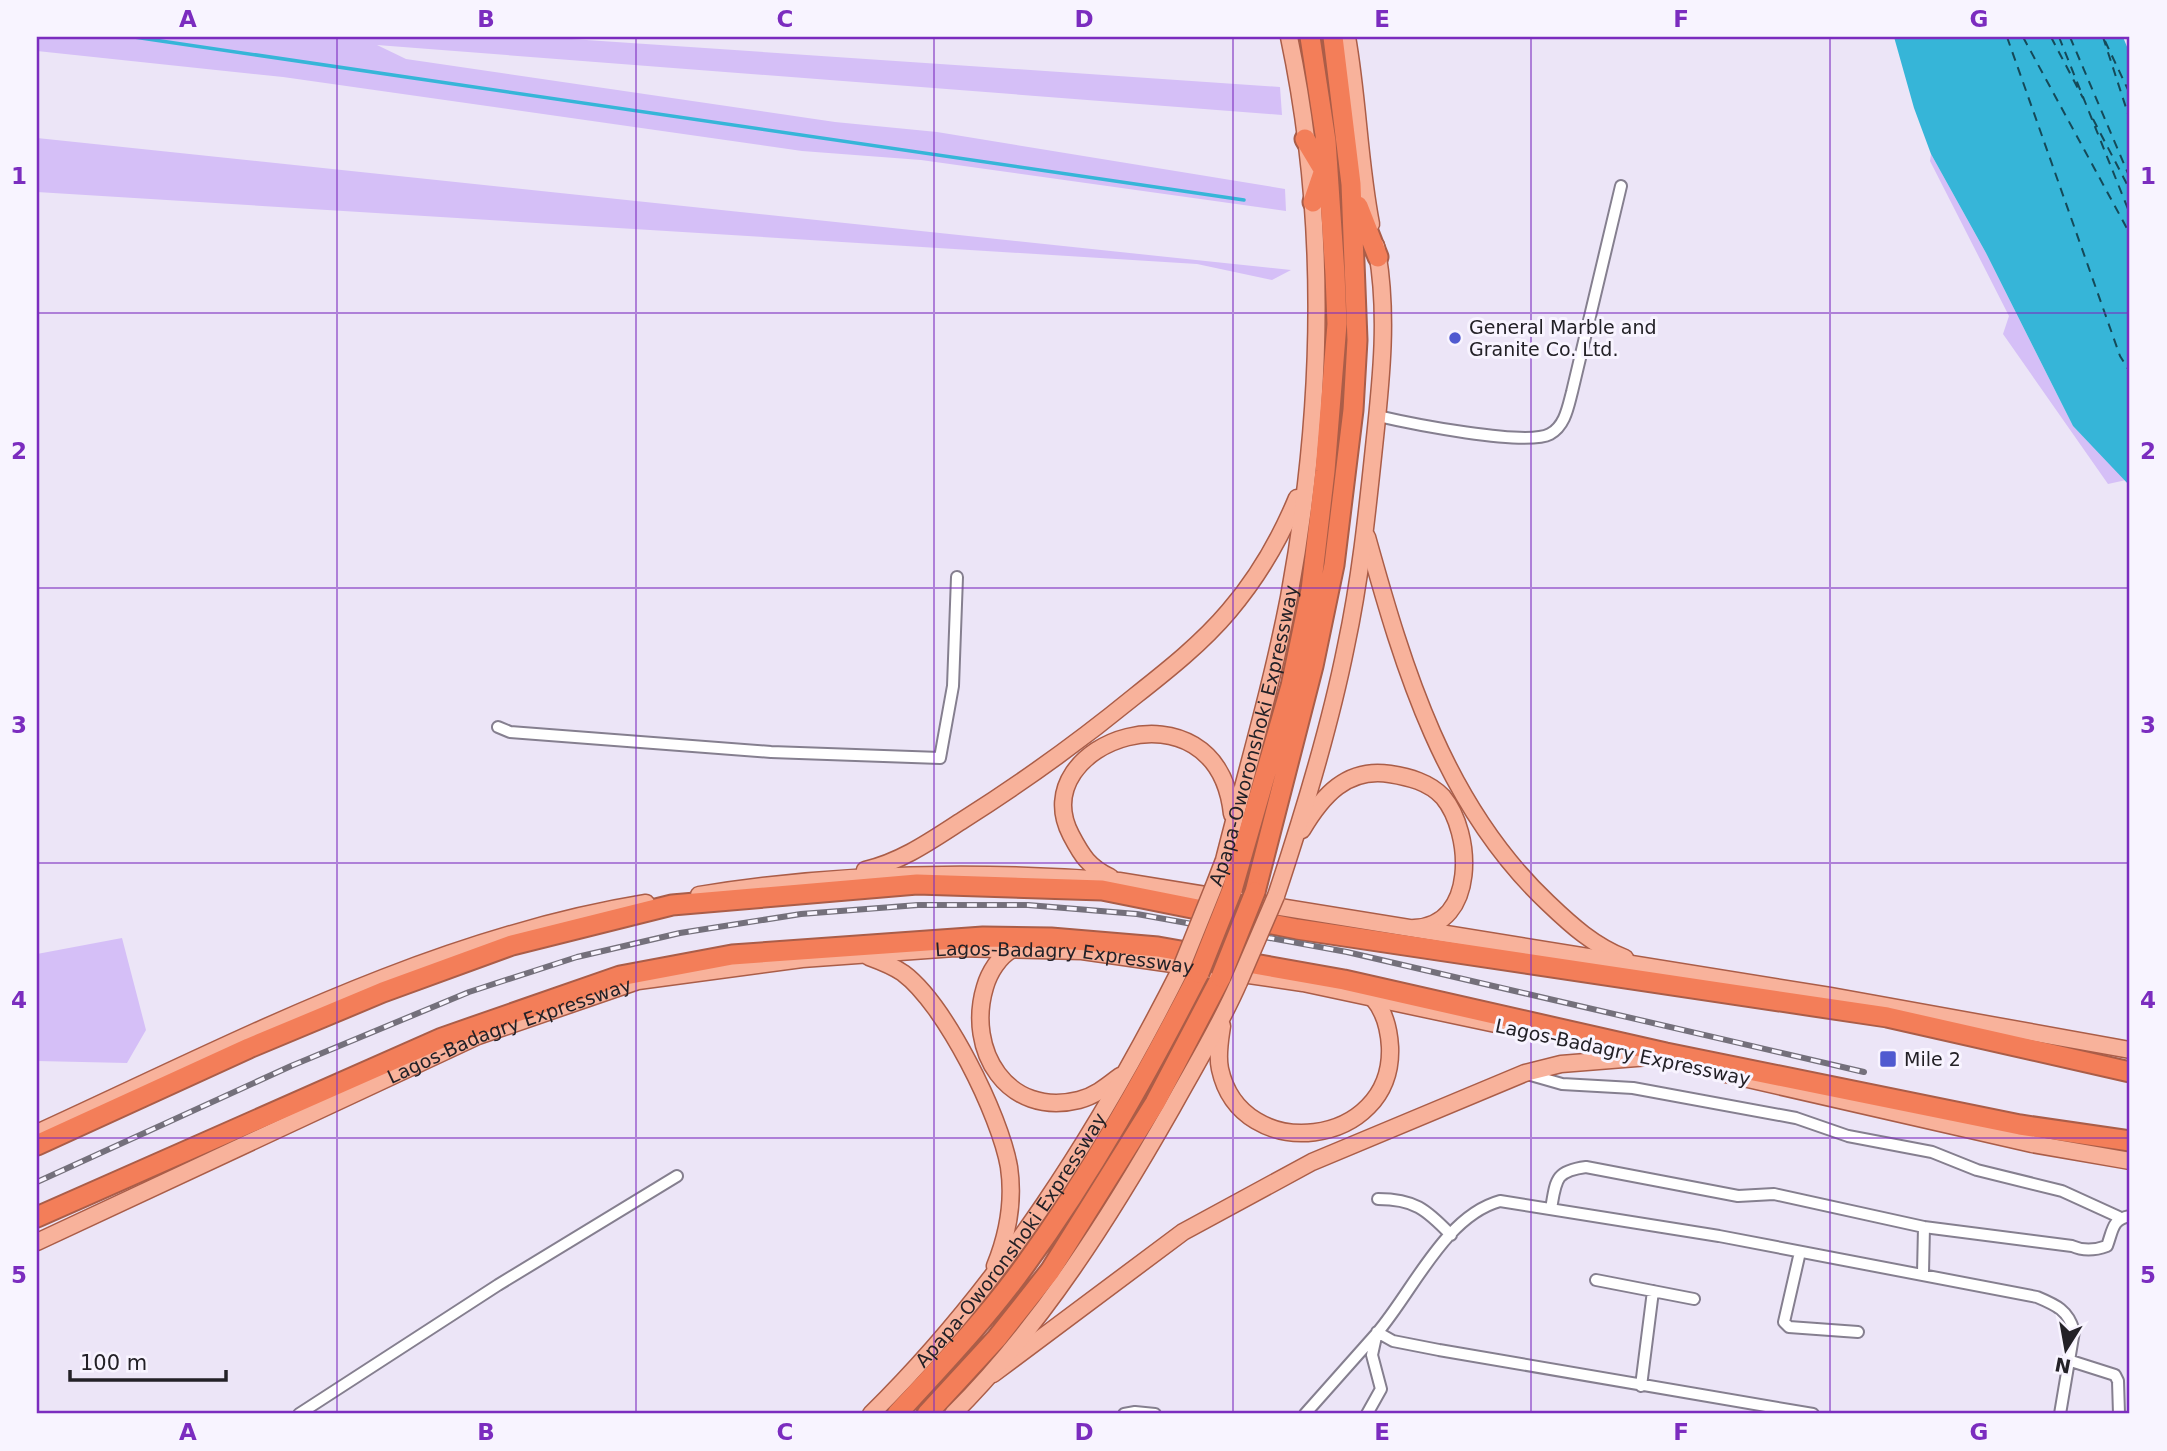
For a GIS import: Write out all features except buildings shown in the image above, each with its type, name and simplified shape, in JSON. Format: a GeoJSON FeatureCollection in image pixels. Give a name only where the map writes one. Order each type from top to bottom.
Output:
{"type":"FeatureCollection","features":[{"type":"Feature","properties":{"kind":"highway"},"geometry":{"type":"LineString","coordinates":[[1310,37],[1326,141],[1325,189]]}},
{"type":"Feature","properties":{"kind":"highway","name":"Apapa-Oworonshoki Expressway"},"geometry":{"type":"LineString","coordinates":[[927,1414],[997,1338],[1050,1271],[1230,979],[1313,666],[1334,565],[1353,410],[1357,340],[1354,180],[1333,37]]}},
{"type":"Feature","properties":{"kind":"highway"},"geometry":{"type":"LineString","coordinates":[[1305,139],[1325,189]]}},
{"type":"Feature","properties":{"kind":"highway"},"geometry":{"type":"LineString","coordinates":[[1325,189],[1354,180],[1364,226],[1378,257]]}},
{"type":"Feature","properties":{"kind":"highway","name":"Apapa-Oworonshoki Expressway"},"geometry":{"type":"LineString","coordinates":[[897,1414],[990,1308],[1065,1207],[1138,1090],[1223,888],[1291,686],[1311,590],[1325,471],[1337,324],[1325,189]]}},
{"type":"Feature","properties":{"kind":"highway"},"geometry":{"type":"LineString","coordinates":[[1354,260],[1364,226]]}},
{"type":"Feature","properties":{"kind":"highway"},"geometry":{"type":"LineString","coordinates":[[37,1145],[249,1048],[383,992],[512,945],[673,905],[917,884],[1102,890],[1297,929],[1887,1017],[2130,1072]]}},
{"type":"Feature","properties":{"kind":"highway","name":"Lagos-Badagry Expressway"},"geometry":{"type":"LineString","coordinates":[[37,1217],[442,1038],[620,976],[733,955],[983,937],[1051,938],[1158,947],[1331,977],[1679,1056],[2020,1125],[2130,1141]]}},
{"type":"Feature","properties":{"kind":"main road","name":"Apapa-Oworonshoki Expressway"},"geometry":{"type":"LineString","coordinates":[[1223,888],[1233,825],[1288,599],[1306,465],[1317,324],[1325,189],[1305,139],[1289,37]]}},
{"type":"Feature","properties":{"kind":"main road","name":"Apapa-Oworonshoki Expressway"},"geometry":{"type":"LineString","coordinates":[[953,1414],[993,1374],[1106,1220],[1222,1021],[1230,979],[1276,896],[1318,762],[1346,648],[1364,528],[1377,416],[1382,332],[1378,257],[1354,180],[1354,82],[1347,37]]}},
{"type":"Feature","properties":{"kind":"main road"},"geometry":{"type":"LineString","coordinates":[[823,879],[869,870],[902,858],[1005,794],[1060,755],[1170,668],[1230,611],[1274,549],[1298,497],[1306,465]]}},
{"type":"Feature","properties":{"kind":"main road"},"geometry":{"type":"LineString","coordinates":[[1364,528],[1404,668],[1444,764],[1489,835],[1530,887],[1588,939],[1617,955],[1653,969]]}},
{"type":"Feature","properties":{"kind":"main road"},"geometry":{"type":"LineString","coordinates":[[1119,881],[1093,868],[1084,859],[1065,823],[1066,792],[1076,768],[1117,739],[1149,732],[1171,735],[1195,746],[1215,765],[1225,783],[1233,825]]}},
{"type":"Feature","properties":{"kind":"main road"},"geometry":{"type":"LineString","coordinates":[[1292,848],[1317,804],[1336,785],[1353,778],[1374,772],[1416,778],[1442,796],[1458,822],[1464,845],[1460,891],[1443,915],[1423,928],[1401,928]]}},
{"type":"Feature","properties":{"kind":"main road"},"geometry":{"type":"LineString","coordinates":[[37,1133],[416,964],[578,914],[768,883],[955,873],[1119,881],[1830,996],[2130,1051]]}},
{"type":"Feature","properties":{"kind":"main road","name":"Lagos-Badagry Expressway"},"geometry":{"type":"LineString","coordinates":[[37,1242],[478,1036],[638,981],[802,959],[955,948],[1082,951],[1303,983],[1649,1057],[2032,1144],[2130,1161]]}},
{"type":"Feature","properties":{"kind":"main road"},"geometry":{"type":"LineString","coordinates":[[1013,949],[1000,960],[988,979],[980,1003],[982,1045],[1000,1078],[1016,1091],[1037,1099],[1058,1102],[1098,1092],[1125,1073]]}},
{"type":"Feature","properties":{"kind":"main road"},"geometry":{"type":"LineString","coordinates":[[866,956],[904,973],[941,1017],[960,1048],[999,1130],[1009,1167],[1011,1202],[1006,1234],[986,1288]]}},
{"type":"Feature","properties":{"kind":"main road","name":"Apapa-Oworonshoki Expressway"},"geometry":{"type":"LineString","coordinates":[[871,1414],[911,1375],[986,1288],[1050,1196],[1190,971]]}},
{"type":"Feature","properties":{"kind":"main road"},"geometry":{"type":"LineString","coordinates":[[1222,1021],[1220,1070],[1243,1110],[1256,1122],[1278,1130],[1304,1134],[1333,1130],[1353,1120],[1374,1101],[1385,1080],[1390,1058],[1389,1035],[1384,1013],[1373,998]]}},
{"type":"Feature","properties":{"kind":"main road"},"geometry":{"type":"LineString","coordinates":[[993,1374],[1183,1232],[1312,1162],[1525,1073],[1573,1063],[1649,1057]]}},
{"type":"Feature","properties":{"kind":"street"},"geometry":{"type":"LineString","coordinates":[[1377,416],[1433,428],[1538,438],[1558,428],[1566,415],[1572,392],[1621,186]]}},
{"type":"Feature","properties":{"kind":"street"},"geometry":{"type":"LineString","coordinates":[[498,727],[510,732],[771,751],[940,758],[953,686],[957,577]]}},
{"type":"Feature","properties":{"kind":"street"},"geometry":{"type":"LineString","coordinates":[[1525,1073],[1562,1084],[1633,1088],[1796,1118],[1848,1136],[1932,1152],[1977,1170],[2062,1191],[2125,1217]]}},
{"type":"Feature","properties":{"kind":"street"},"geometry":{"type":"LineString","coordinates":[[1551,1209],[1558,1177],[1567,1170],[1586,1167],[1738,1196],[1774,1194],[1924,1227],[2097,1250],[2108,1246],[2114,1222],[2125,1217]]}},
{"type":"Feature","properties":{"kind":"street"},"geometry":{"type":"LineString","coordinates":[[299,1414],[498,1285],[677,1176]]}},
{"type":"Feature","properties":{"kind":"street"},"geometry":{"type":"LineString","coordinates":[[1378,1199],[1410,1201],[1437,1220],[1451,1235]]}},
{"type":"Feature","properties":{"kind":"street"},"geometry":{"type":"LineString","coordinates":[[1305,1414],[1377,1332],[1471,1213],[1500,1200],[1923,1273],[2037,1297],[2061,1308],[2070,1318],[2074,1331],[2060,1414]]}},
{"type":"Feature","properties":{"kind":"street"},"geometry":{"type":"LineString","coordinates":[[1923,1273],[1924,1227]]}},
{"type":"Feature","properties":{"kind":"street"},"geometry":{"type":"LineString","coordinates":[[1800,1252],[1784,1322],[1789,1327],[1858,1332]]}},
{"type":"Feature","properties":{"kind":"street"},"geometry":{"type":"LineString","coordinates":[[1595,1280],[1694,1299]]}},
{"type":"Feature","properties":{"kind":"street"},"geometry":{"type":"LineString","coordinates":[[1641,1385],[1653,1291]]}},
{"type":"Feature","properties":{"kind":"street"},"geometry":{"type":"LineString","coordinates":[[1377,1332],[1394,1341],[1813,1414]]}},
{"type":"Feature","properties":{"kind":"street"},"geometry":{"type":"LineString","coordinates":[[1367,1414],[1381,1389],[1372,1355],[1377,1332]]}},
{"type":"Feature","properties":{"kind":"street"},"geometry":{"type":"LineString","coordinates":[[2071,1361],[2115,1375],[2118,1381],[2119,1414]]}},
{"type":"Feature","properties":{"kind":"street"},"geometry":{"type":"LineString","coordinates":[[1124,1414],[1155,1414]]}},
{"type":"Feature","properties":{"kind":"shaded area"},"geometry":{"type":"Polygon","coordinates":[[[37,37],[542,37],[1280,87],[1282,115],[377,45],[406,59],[835,122],[937,132],[1285,189],[1286,211],[921,160],[802,151],[283,77],[37,51],[37,37]]]}},
{"type":"Feature","properties":{"kind":"shaded area"},"geometry":{"type":"Polygon","coordinates":[[[37,138],[1291,270],[1272,280],[1197,264],[37,192],[37,138]]]}},
{"type":"Feature","properties":{"kind":"shaded area"},"geometry":{"type":"Polygon","coordinates":[[[1931,154],[1986,253],[2073,426],[2126,480],[2108,484],[2003,334],[2009,316],[1930,161],[1931,154]]]}},
{"type":"Feature","properties":{"kind":"shaded area"},"geometry":{"type":"Polygon","coordinates":[[[122,938],[146,1030],[127,1063],[37,1061],[37,954],[122,938]]]}},
{"type":"Feature","properties":{"kind":"water"},"geometry":{"type":"Polygon","coordinates":[[[1894,37],[2123,37],[2130,54],[2130,486],[2073,426],[1986,253],[1931,154],[1914,108],[1894,37]]]}},
{"type":"Feature","properties":{"kind":"waterway"},"geometry":{"type":"LineString","coordinates":[[134,37],[1244,200]]}},
{"type":"Feature","properties":{"kind":"ferry route"},"geometry":{"type":"LineString","coordinates":[[2007,37],[2120,356],[2130,372]]}},
{"type":"Feature","properties":{"kind":"ferry route"},"geometry":{"type":"LineString","coordinates":[[2023,37],[2130,234]]}},
{"type":"Feature","properties":{"kind":"ferry route"},"geometry":{"type":"LineString","coordinates":[[2051,37],[2083,98]]}},
{"type":"Feature","properties":{"kind":"ferry route"},"geometry":{"type":"LineString","coordinates":[[2059,37],[2130,214]]}},
{"type":"Feature","properties":{"kind":"ferry route"},"geometry":{"type":"LineString","coordinates":[[2070,37],[2130,178]]}},
{"type":"Feature","properties":{"kind":"ferry route"},"geometry":{"type":"LineString","coordinates":[[2103,37],[2130,120]]}},
{"type":"Feature","properties":{"kind":"ferry route"},"geometry":{"type":"LineString","coordinates":[[2105,41],[2130,94]]}},
{"type":"Feature","properties":{"kind":"ferry route"},"geometry":{"type":"LineString","coordinates":[[2093,119],[2130,190]]}},
{"type":"Feature","properties":{"kind":"railway"},"geometry":{"type":"LineString","coordinates":[[37,1182],[291,1066],[469,992],[577,957],[680,933],[801,914],[918,905],[1028,905],[1137,914],[1347,952],[1864,1072]]}},
{"type":"Feature","properties":{"kind":"place","name":"General Marble and Granite Co. Ltd."},"geometry":{"type":"Point","coordinates":[1455,338]}},
{"type":"Feature","properties":{"kind":"place","name":"Mile 2"},"geometry":{"type":"Point","coordinates":[1888,1059]}}]}
